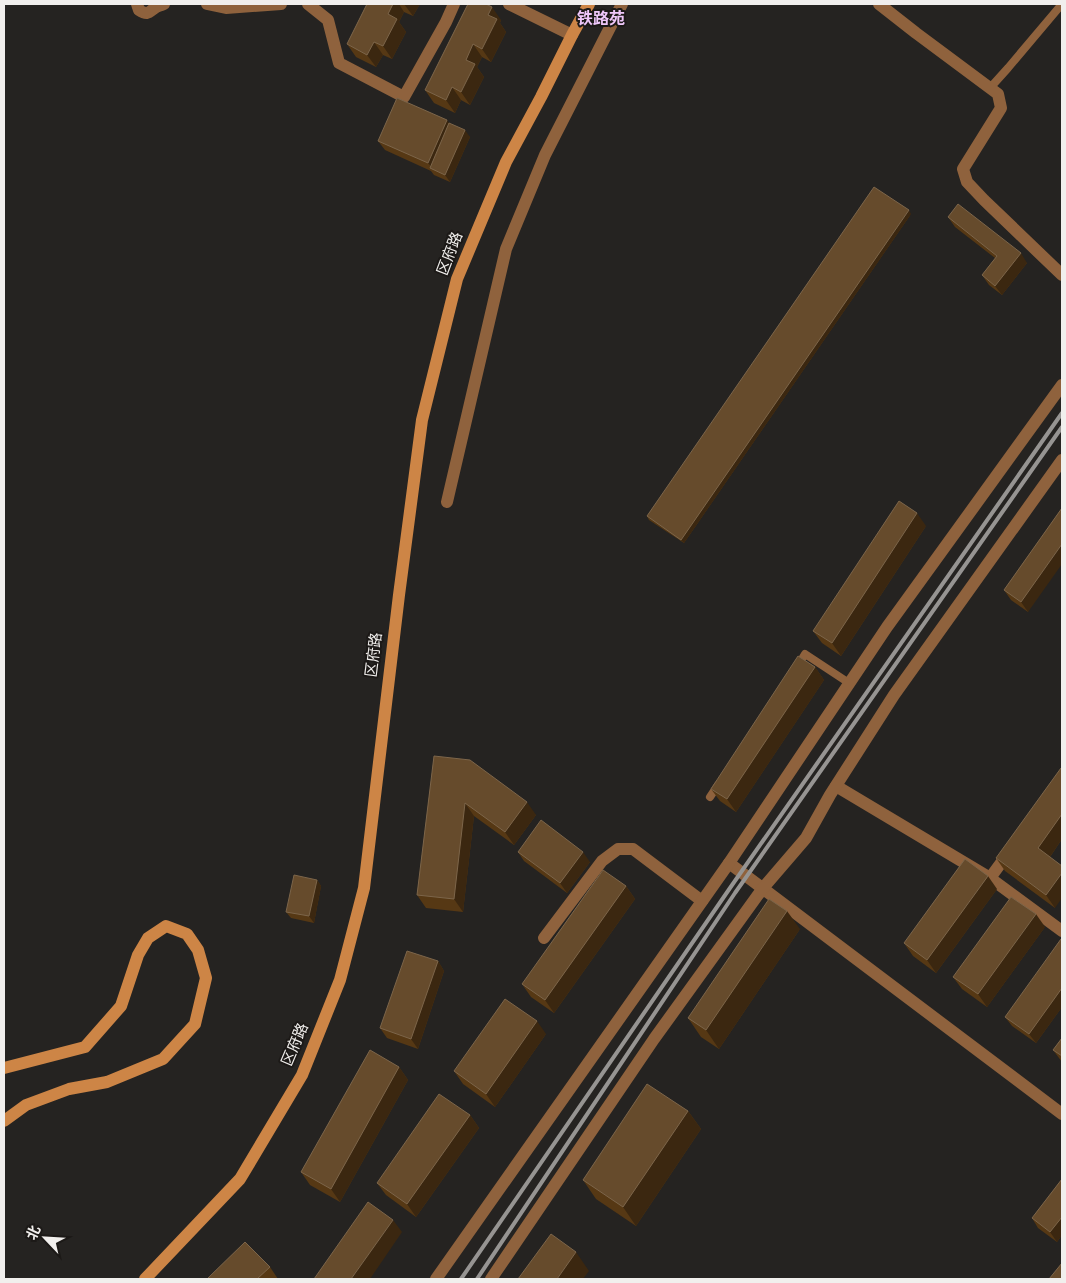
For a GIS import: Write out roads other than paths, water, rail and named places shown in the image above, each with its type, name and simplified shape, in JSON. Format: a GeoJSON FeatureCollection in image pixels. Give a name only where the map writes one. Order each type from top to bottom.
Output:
{"type":"FeatureCollection","features":[{"type":"Feature","properties":{"kind":"main road","name":"区府路"},"geometry":{"type":"LineString","coordinates":[[145,1279],[240,1179],[302,1075],[340,980],[364,888],[422,420],[457,279],[506,162],[589,4]]}},
{"type":"Feature","properties":{"kind":"main road"},"geometry":{"type":"LineString","coordinates":[[4,1068],[85,1047],[121,1006],[138,955],[148,938],[166,926],[187,934],[198,950],[206,978],[195,1024],[162,1059],[107,1082],[69,1090],[26,1105],[4,1121]]}},
{"type":"Feature","properties":{"kind":"street"},"geometry":{"type":"LineString","coordinates":[[137,4],[139,10],[144,13],[151,12],[164,4]]}},
{"type":"Feature","properties":{"kind":"street"},"geometry":{"type":"LineString","coordinates":[[207,4],[226,8],[281,4]]}},
{"type":"Feature","properties":{"kind":"street"},"geometry":{"type":"LineString","coordinates":[[308,4],[328,20],[339,63],[404,97],[454,4]]}},
{"type":"Feature","properties":{"kind":"street"},"geometry":{"type":"LineString","coordinates":[[508,4],[572,35]]}},
{"type":"Feature","properties":{"kind":"street"},"geometry":{"type":"LineString","coordinates":[[447,502],[506,249],[545,155],[622,4]]}},
{"type":"Feature","properties":{"kind":"street"},"geometry":{"type":"LineString","coordinates":[[880,4],[998,94],[1001,108],[963,169],[967,182],[1062,275]]}},
{"type":"Feature","properties":{"kind":"street"},"geometry":{"type":"LineString","coordinates":[[436,1279],[729,862],[887,627],[1062,385]]}},
{"type":"Feature","properties":{"kind":"street"},"geometry":{"type":"LineString","coordinates":[[490,1279],[654,1039],[763,888],[806,838],[836,786],[894,695],[1062,460]]}},
{"type":"Feature","properties":{"kind":"street"},"geometry":{"type":"LineString","coordinates":[[836,786],[990,878],[1062,931]]}},
{"type":"Feature","properties":{"kind":"street"},"geometry":{"type":"LineString","coordinates":[[990,878],[1018,840]]}},
{"type":"Feature","properties":{"kind":"street"},"geometry":{"type":"LineString","coordinates":[[544,938],[602,861],[618,849],[634,849],[702,900]]}},
{"type":"Feature","properties":{"kind":"street"},"geometry":{"type":"LineString","coordinates":[[729,862],[1062,1114]]}},
{"type":"Feature","properties":{"kind":"lane"},"geometry":{"type":"LineString","coordinates":[[990,88],[1062,4]]}},
{"type":"Feature","properties":{"kind":"lane"},"geometry":{"type":"LineString","coordinates":[[794,670],[805,654],[849,683]]}},
{"type":"Feature","properties":{"kind":"lane"},"geometry":{"type":"LineString","coordinates":[[710,797],[721,781]]}},
{"type":"Feature","properties":{"kind":"railway"},"geometry":{"type":"LineString","coordinates":[[461,1279],[730,888],[1062,413]]}},
{"type":"Feature","properties":{"kind":"railway"},"geometry":{"type":"LineString","coordinates":[[477,1279],[735,893],[1062,427]]}},
{"type":"Feature","properties":{"kind":"district","name":"铁路苑"},"geometry":{"type":"Point","coordinates":[601,20]}}]}
